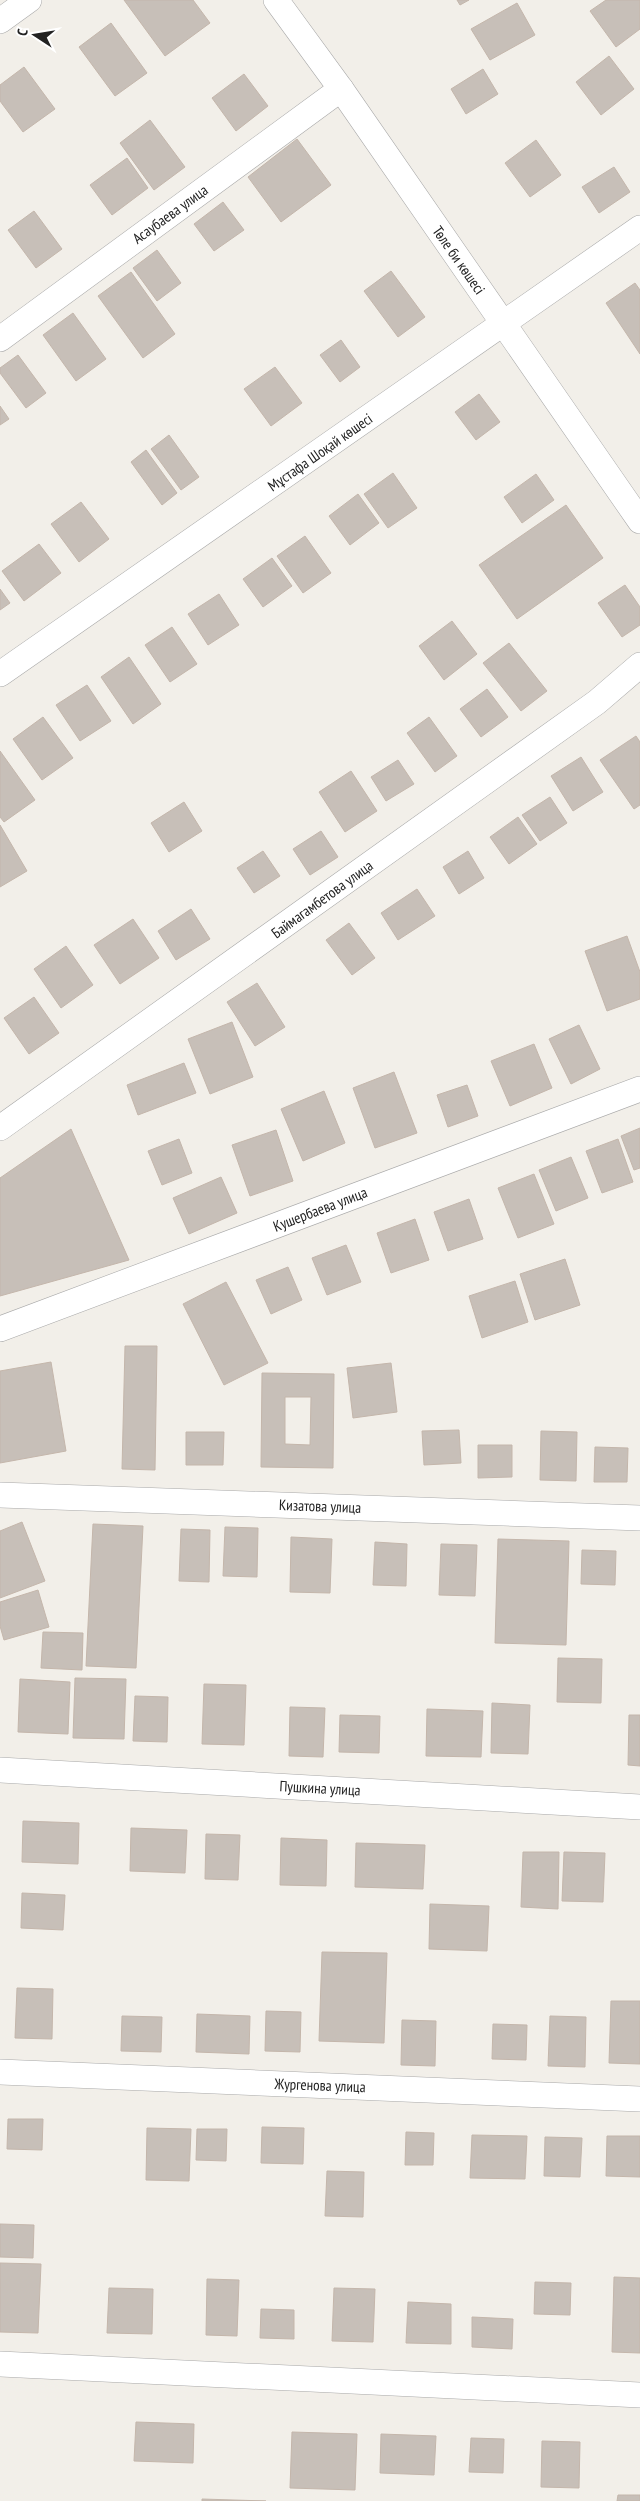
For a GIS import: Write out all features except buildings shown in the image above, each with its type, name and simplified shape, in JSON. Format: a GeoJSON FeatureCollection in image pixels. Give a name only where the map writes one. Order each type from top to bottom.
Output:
{"type":"FeatureCollection","features":[{"type":"Feature","properties":{"kind":"street"},"geometry":{"type":"LineString","coordinates":[[0,21],[29,0]]}},
{"type":"Feature","properties":{"kind":"street","name":"Төле би көшесі"},"geometry":{"type":"LineString","coordinates":[[276,0],[341,89],[640,521]]}},
{"type":"Feature","properties":{"kind":"street","name":"Асаубаева улица"},"geometry":{"type":"LineString","coordinates":[[0,339],[341,89]]}},
{"type":"Feature","properties":{"kind":"street","name":"Мұстафа Шоқай көшесі"},"geometry":{"type":"LineString","coordinates":[[0,674],[504,325],[640,228]]}},
{"type":"Feature","properties":{"kind":"street","name":"Баймагамбетова улица"},"geometry":{"type":"LineString","coordinates":[[0,1128],[597,702],[640,665]]}},
{"type":"Feature","properties":{"kind":"street","name":"Кушербаева улица"},"geometry":{"type":"LineString","coordinates":[[0,1329],[640,1089]]}},
{"type":"Feature","properties":{"kind":"street","name":"Кизатова улица"},"geometry":{"type":"LineString","coordinates":[[0,1494],[640,1518]]}},
{"type":"Feature","properties":{"kind":"street","name":"Пушкина улица"},"geometry":{"type":"LineString","coordinates":[[0,1770],[640,1807]]}},
{"type":"Feature","properties":{"kind":"street","name":"Жургенова улица"},"geometry":{"type":"LineString","coordinates":[[0,2072],[640,2099]]}},
{"type":"Feature","properties":{"kind":"street"},"geometry":{"type":"LineString","coordinates":[[0,2364],[640,2395]]}}]}
